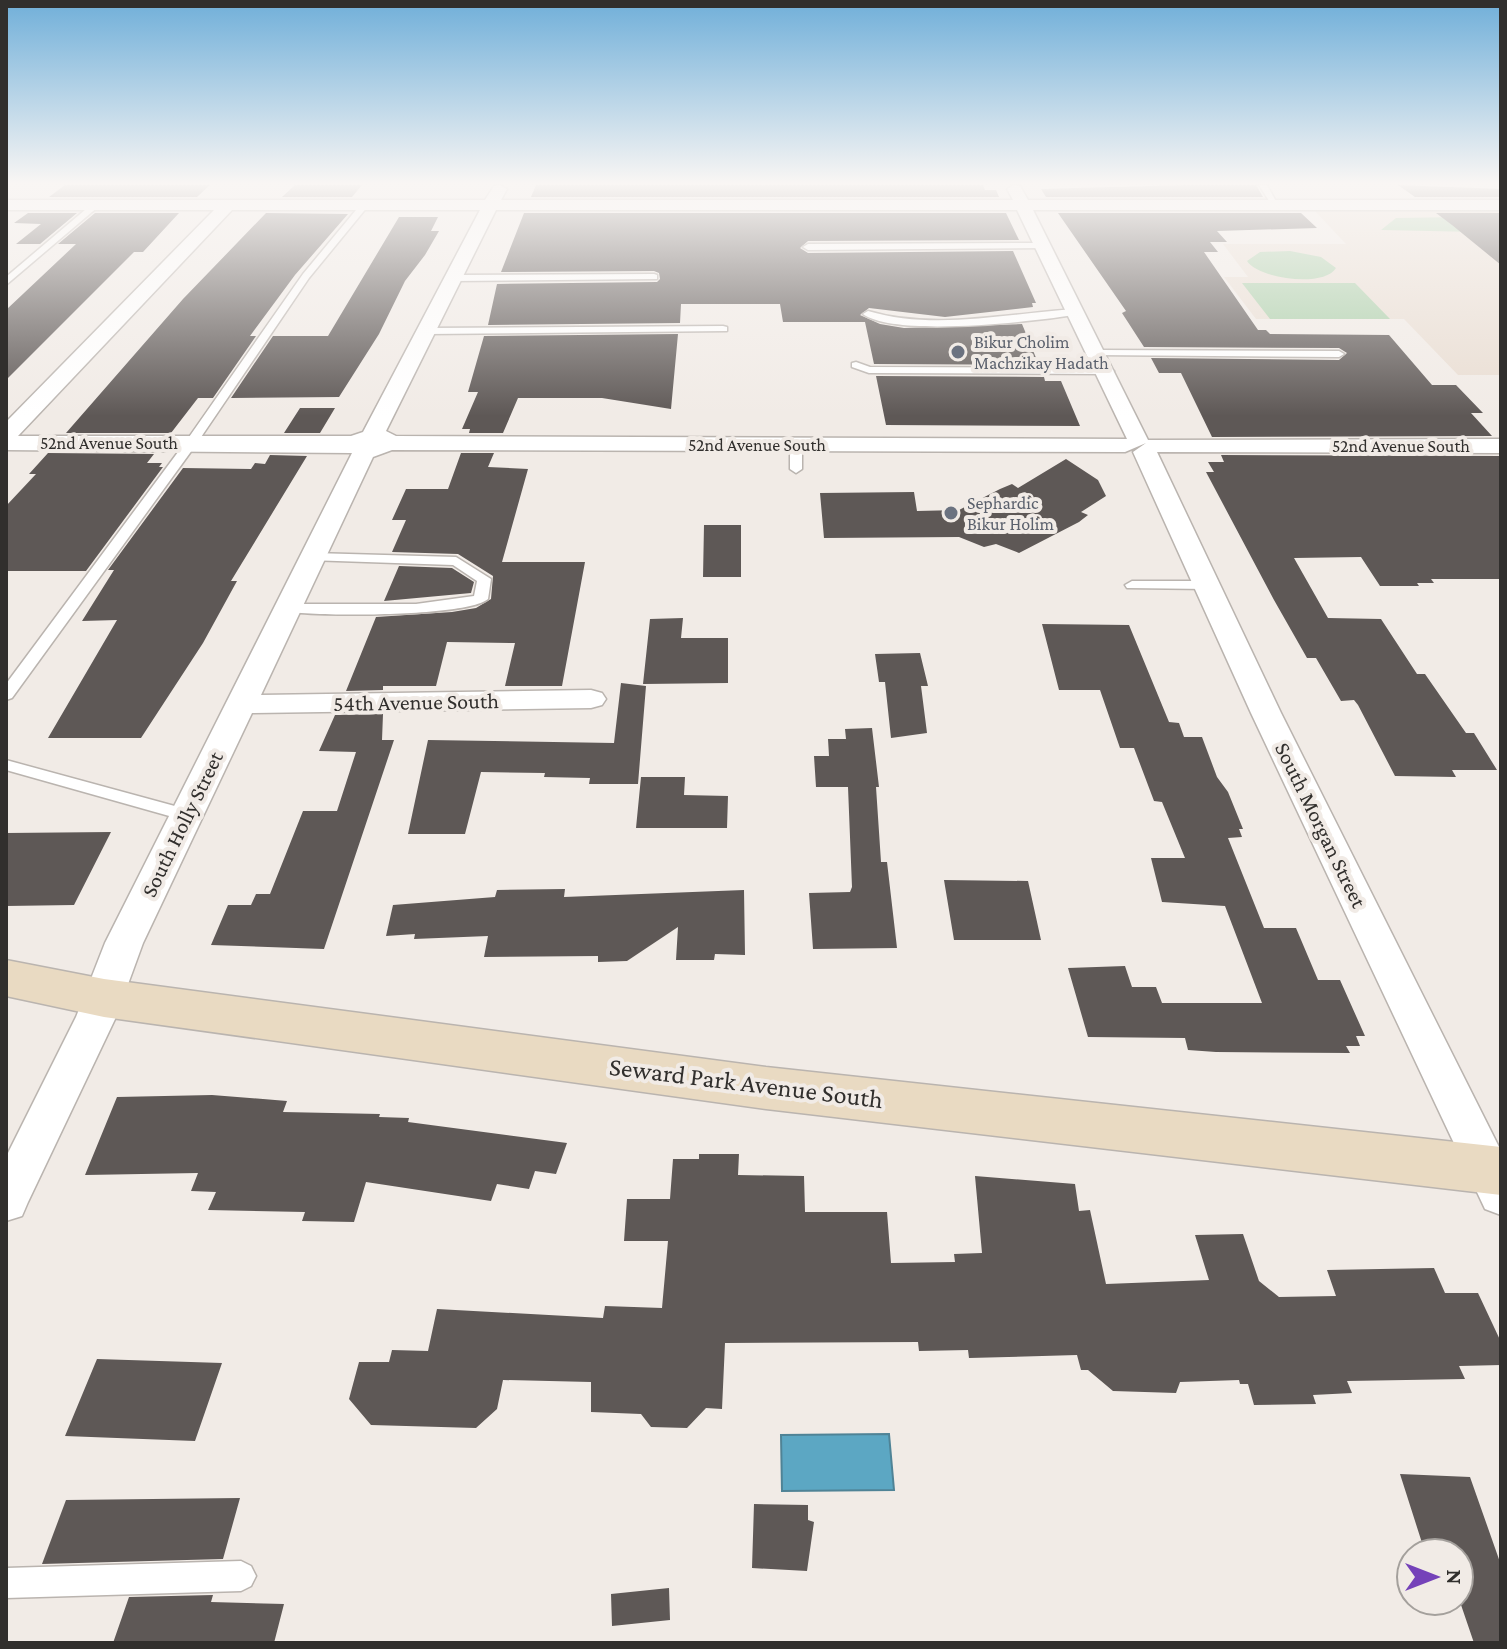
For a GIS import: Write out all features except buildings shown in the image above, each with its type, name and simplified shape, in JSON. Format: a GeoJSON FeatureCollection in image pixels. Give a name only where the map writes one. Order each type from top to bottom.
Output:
{"type":"FeatureCollection","features":[{"type":"Feature","properties":{"kind":"main road","name":"Seward Park Avenue South"},"geometry":{"type":"LineString","coordinates":[[6,978],[104,998],[766,1088],[1497,1179]]}},
{"type":"Feature","properties":{"kind":"street"},"geometry":{"type":"LineString","coordinates":[[6,435],[173,262]]}},
{"type":"Feature","properties":{"kind":"street","name":"South Holly Street"},"geometry":{"type":"LineString","coordinates":[[6,1202],[104,998],[124,943],[461,262]]}},
{"type":"Feature","properties":{"kind":"street","name":"South Morgan Street"},"geometry":{"type":"LineString","coordinates":[[1051,262],[1108,371],[1207,585],[1497,1179]]}},
{"type":"Feature","properties":{"kind":"street","name":"52nd Avenue South"},"geometry":{"type":"LineString","coordinates":[[6,443],[1501,446]]}},
{"type":"Feature","properties":{"kind":"street","name":"54th Avenue South"},"geometry":{"type":"LineString","coordinates":[[241,704],[591,699]]}},
{"type":"Feature","properties":{"kind":"lane"},"geometry":{"type":"LineString","coordinates":[[6,282],[29,262]]}},
{"type":"Feature","properties":{"kind":"lane"},"geometry":{"type":"LineString","coordinates":[[6,695],[191,443],[306,276],[320,262]]}},
{"type":"Feature","properties":{"kind":"lane"},"geometry":{"type":"LineString","coordinates":[[453,278],[654,277]]}},
{"type":"Feature","properties":{"kind":"lane"},"geometry":{"type":"LineString","coordinates":[[868,314],[874,319],[893,322],[1077,312]]}},
{"type":"Feature","properties":{"kind":"lane"},"geometry":{"type":"LineString","coordinates":[[426,331],[723,329]]}},
{"type":"Feature","properties":{"kind":"lane"},"geometry":{"type":"LineString","coordinates":[[1099,353],[1339,354]]}},
{"type":"Feature","properties":{"kind":"lane"},"geometry":{"type":"LineString","coordinates":[[856,365],[869,370],[1108,371]]}},
{"type":"Feature","properties":{"kind":"lane"},"geometry":{"type":"LineString","coordinates":[[796,445],[796,469]]}},
{"type":"Feature","properties":{"kind":"lane"},"geometry":{"type":"LineString","coordinates":[[288,608],[438,607],[468,605],[481,599],[484,579],[456,561],[313,557]]}},
{"type":"Feature","properties":{"kind":"lane"},"geometry":{"type":"LineString","coordinates":[[1132,585],[1207,585]]}},
{"type":"Feature","properties":{"kind":"lane"},"geometry":{"type":"LineString","coordinates":[[6,765],[187,815]]}},
{"type":"Feature","properties":{"kind":"lane"},"geometry":{"type":"LineString","coordinates":[[6,1583],[241,1576]]}},
{"type":"Feature","properties":{"kind":"shaded area"},"geometry":{"type":"Polygon","coordinates":[[[1237,262],[1501,262],[1501,375],[1458,375],[1404,319],[1256,319],[1224,277],[1248,277],[1237,262]]]}},
{"type":"Feature","properties":{"kind":"green space"},"geometry":{"type":"Polygon","coordinates":[[[1248,262],[1328,262],[1336,268],[1319,278],[1292,279],[1254,267],[1248,262]]]}},
{"type":"Feature","properties":{"kind":"green space"},"geometry":{"type":"Polygon","coordinates":[[[1242,283],[1355,283],[1390,319],[1270,319],[1242,283]]]}},
{"type":"Feature","properties":{"kind":"water"},"geometry":{"type":"Polygon","coordinates":[[[889,1434],[894,1490],[782,1491],[781,1435],[889,1434]]]}},
{"type":"Feature","properties":{"kind":"place","name":"Bikur Cholim Machzikay Hadath"},"geometry":{"type":"Point","coordinates":[958,352]}},
{"type":"Feature","properties":{"kind":"place","name":"Sephardic Bikur Holim"},"geometry":{"type":"Point","coordinates":[951,513]}}]}
